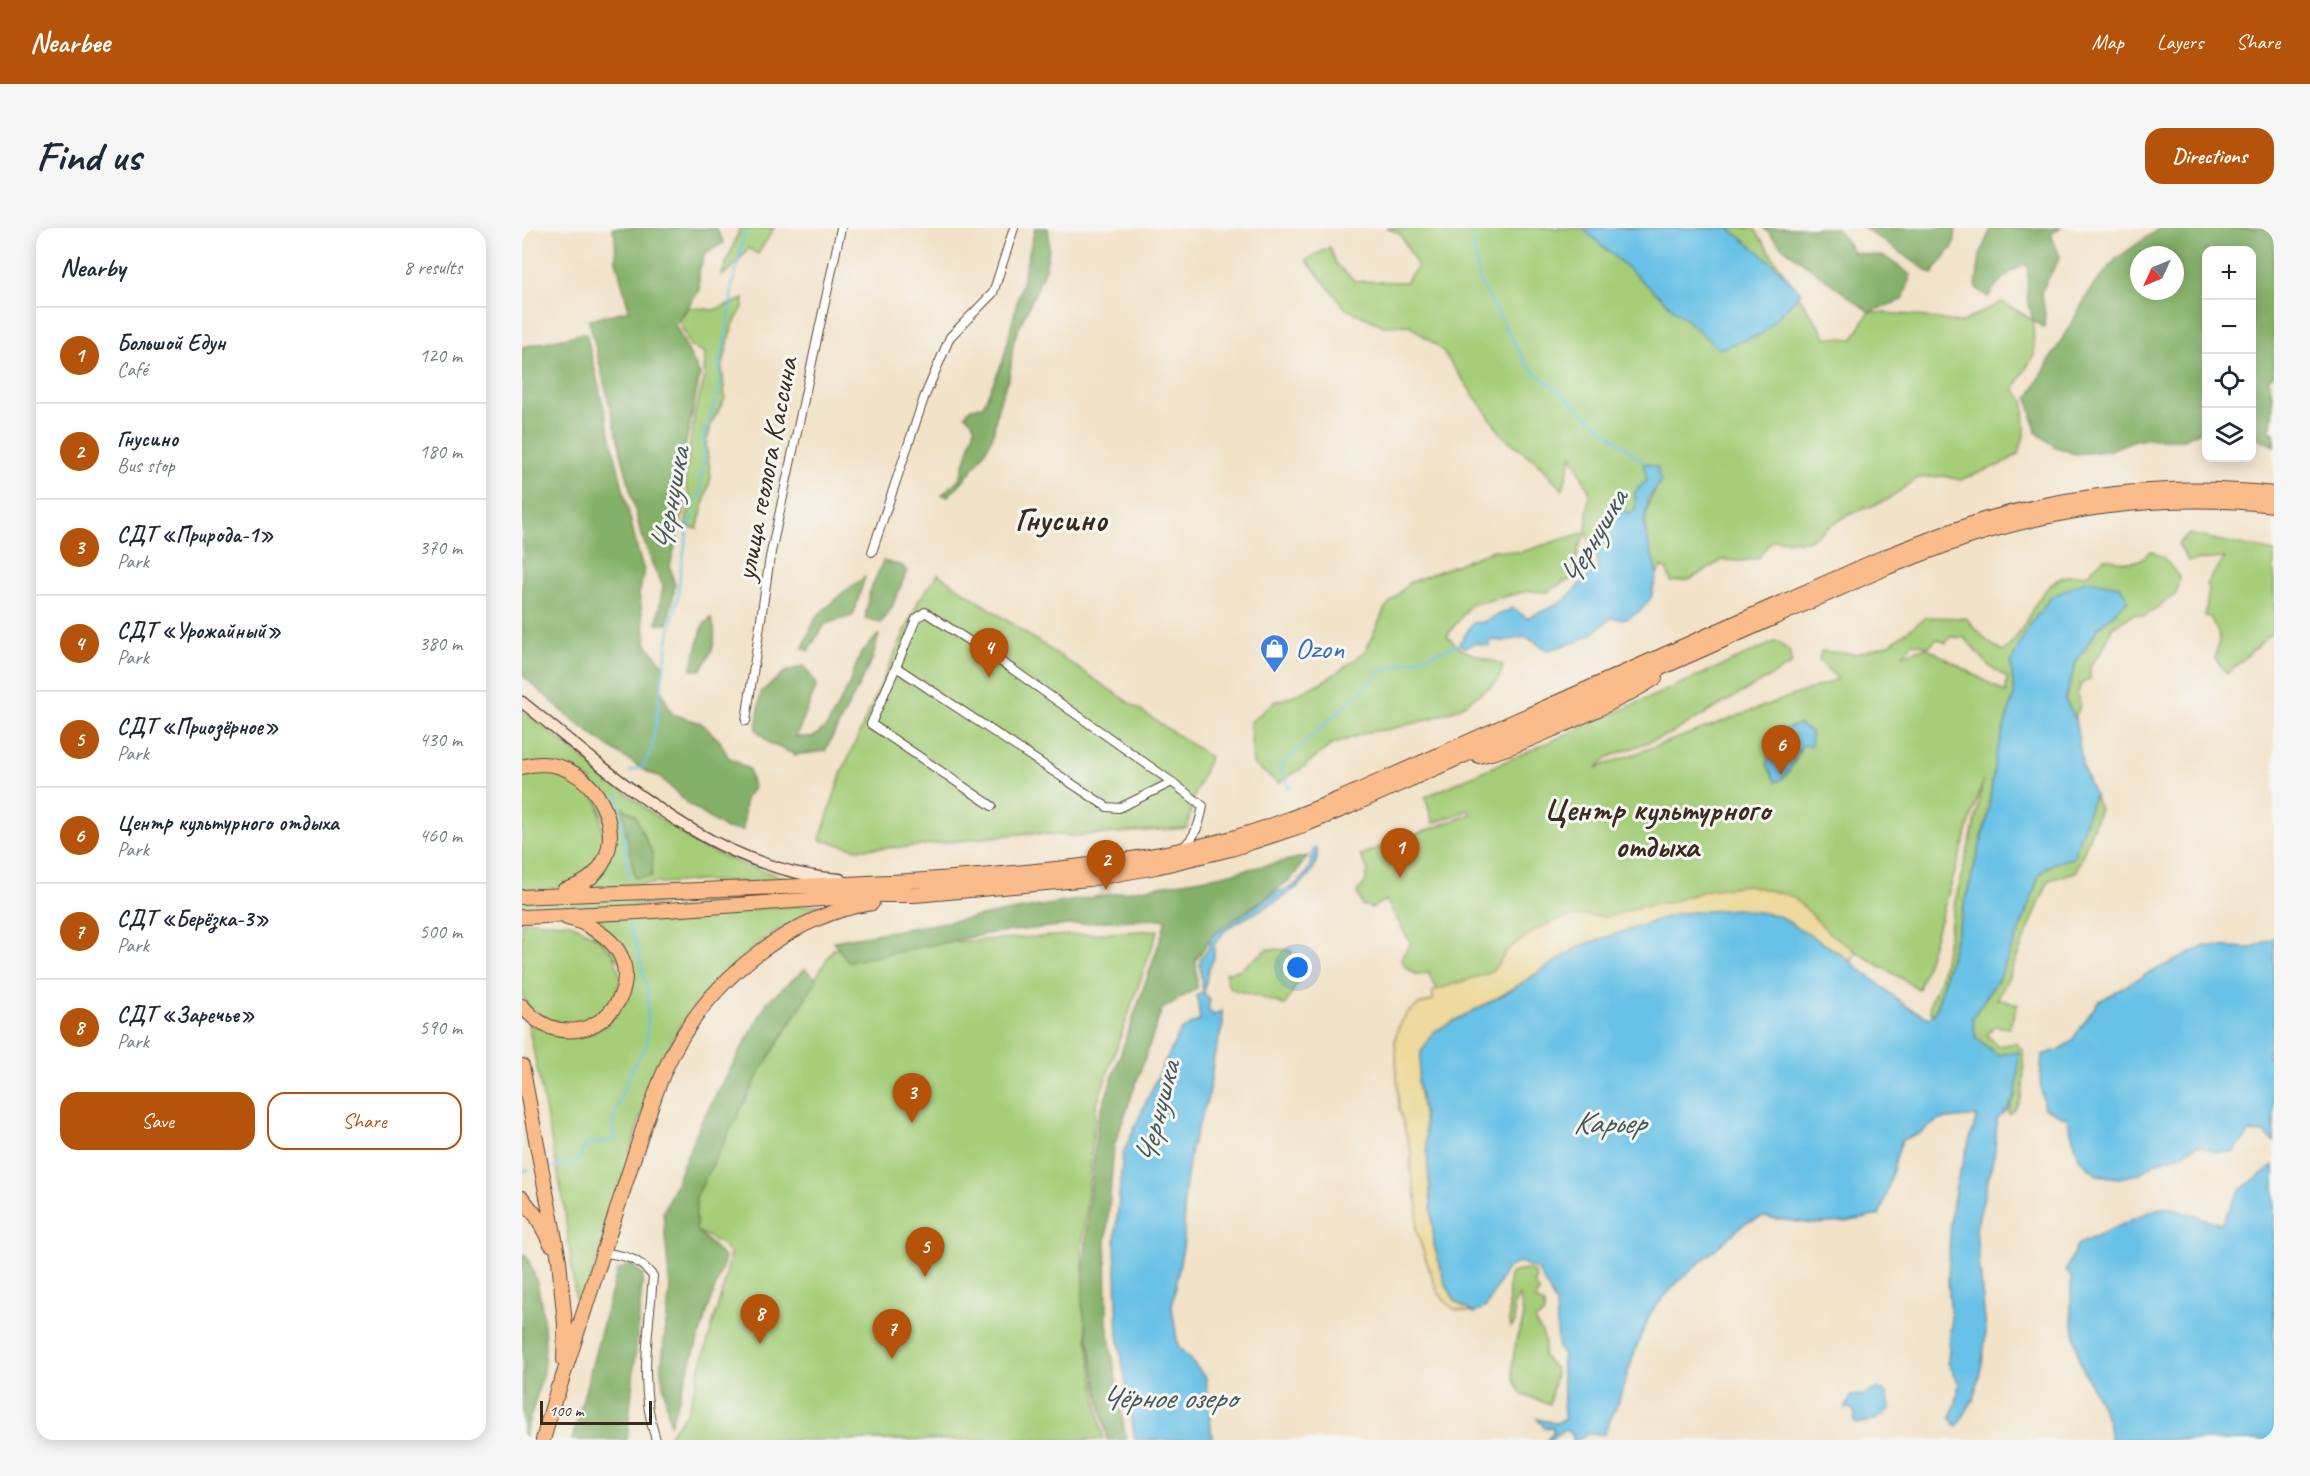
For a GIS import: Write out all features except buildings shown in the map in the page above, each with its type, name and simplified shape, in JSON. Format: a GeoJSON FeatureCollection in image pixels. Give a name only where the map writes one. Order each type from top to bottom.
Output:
{"type":"FeatureCollection","features":[{"type":"Feature","properties":{"kind":"highway"},"geometry":{"type":"LineString","coordinates":[[522,897],[666,890],[788,888],[1044,872],[1178,851],[1258,830],[1335,801],[1452,751],[1884,557],[1959,528],[2024,510],[2149,491],[2194,488],[2274,494]]}},
{"type":"Feature","properties":{"kind":"highway"},"geometry":{"type":"LineString","coordinates":[[543,1440],[658,1088],[679,1041],[704,1006],[734,973],[770,945],[804,926],[864,904],[915,895],[1089,879],[1156,867],[1209,855],[1304,825],[1442,766],[1887,567],[1993,530],[2094,508],[2163,501],[2215,500],[2274,505]]}},
{"type":"Feature","properties":{"kind":"highway"},"geometry":{"type":"LineString","coordinates":[[522,767],[545,763],[559,766],[580,777],[601,800],[607,812],[610,828],[606,858],[593,876],[576,888],[542,896]]}},
{"type":"Feature","properties":{"kind":"highway"},"geometry":{"type":"LineString","coordinates":[[522,917],[878,895],[915,895]]}},
{"type":"Feature","properties":{"kind":"highway"},"geometry":{"type":"LineString","coordinates":[[522,1006],[532,1017],[548,1027],[573,1032],[585,1029],[605,1018],[622,994],[625,970],[620,954],[611,942],[586,924],[550,916]]}},
{"type":"Feature","properties":{"kind":"highway"},"geometry":{"type":"LineString","coordinates":[[522,1066],[559,1260],[565,1340],[564,1360],[557,1395]]}},
{"type":"Feature","properties":{"kind":"highway"},"geometry":{"type":"LineString","coordinates":[[522,1198],[537,1216],[559,1260]]}},
{"type":"Feature","properties":{"kind":"main road"},"geometry":{"type":"LineString","coordinates":[[522,702],[660,809],[722,846],[779,869],[819,877],[913,880]]}},
{"type":"Feature","properties":{"kind":"street","name":"улица геолога Кассина"},"geometry":{"type":"LineString","coordinates":[[746,721],[770,557],[841,228]]}},
{"type":"Feature","properties":{"kind":"street"},"geometry":{"type":"LineString","coordinates":[[872,552],[924,398],[950,336],[993,292],[1014,228]]}},
{"type":"Feature","properties":{"kind":"street"},"geometry":{"type":"LineString","coordinates":[[992,806],[871,724],[916,619],[926,612],[1012,669],[1203,806],[1199,825],[1193,837],[1178,851]]}},
{"type":"Feature","properties":{"kind":"street"},"geometry":{"type":"LineString","coordinates":[[896,667],[1107,807],[1119,808],[1172,782]]}},
{"type":"Feature","properties":{"kind":"street"},"geometry":{"type":"LineString","coordinates":[[604,1252],[628,1257],[643,1264],[654,1276],[645,1379],[648,1414],[656,1440]]}},
{"type":"Feature","properties":{"kind":"green space"},"geometry":{"type":"Polygon","coordinates":[[[612,228],[716,228],[724,243],[705,253],[699,271],[699,291],[675,324],[700,375],[679,476],[685,506],[670,566],[675,586],[668,624],[657,624],[663,585],[653,566],[640,530],[589,320],[629,310],[616,260],[615,236],[612,228]]]}},
{"type":"Feature","properties":{"kind":"green space"},"geometry":{"type":"Polygon","coordinates":[[[740,228],[774,228],[758,254],[748,248],[737,263],[721,277],[740,228]]]}},
{"type":"Feature","properties":{"kind":"green space"},"geometry":{"type":"Polygon","coordinates":[[[1035,228],[1048,228],[1049,243],[1044,272],[1014,340],[1010,372],[998,406],[992,438],[967,476],[948,496],[942,495],[960,478],[975,428],[972,421],[965,415],[971,408],[983,406],[1003,361],[1035,228]]]}},
{"type":"Feature","properties":{"kind":"green space"},"geometry":{"type":"Polygon","coordinates":[[[1387,228],[1754,228],[1826,337],[1853,339],[1869,312],[1913,315],[1960,323],[2002,302],[2033,320],[2034,355],[2014,389],[2024,401],[2025,431],[2019,454],[2002,464],[1960,480],[1945,476],[1918,478],[1885,501],[1848,515],[1807,541],[1772,540],[1758,558],[1741,561],[1723,560],[1689,580],[1671,582],[1667,570],[1661,567],[1657,574],[1645,526],[1648,506],[1661,481],[1643,462],[1647,480],[1635,492],[1636,507],[1630,514],[1614,505],[1612,522],[1605,529],[1604,542],[1595,550],[1586,533],[1579,547],[1574,578],[1548,592],[1528,591],[1470,605],[1447,636],[1462,650],[1503,665],[1498,681],[1459,708],[1430,719],[1368,732],[1331,745],[1279,783],[1253,764],[1250,723],[1273,703],[1327,679],[1355,660],[1366,650],[1385,608],[1409,583],[1494,550],[1521,552],[1586,532],[1589,491],[1572,455],[1563,490],[1541,466],[1502,435],[1441,349],[1409,325],[1384,326],[1346,309],[1306,260],[1330,247],[1336,264],[1355,281],[1405,282],[1418,267],[1400,234],[1387,228]]]}},
{"type":"Feature","properties":{"kind":"green space"},"geometry":{"type":"Polygon","coordinates":[[[1764,228],[1837,228],[1853,252],[1885,257],[1911,275],[1903,300],[1869,312],[1781,246],[1764,228]]]}},
{"type":"Feature","properties":{"kind":"green space"},"geometry":{"type":"Polygon","coordinates":[[[1864,228],[1956,228],[1954,245],[1932,274],[1864,228]]]}},
{"type":"Feature","properties":{"kind":"green space"},"geometry":{"type":"Polygon","coordinates":[[[1991,228],[2061,228],[2051,234],[2060,257],[2041,292],[2045,312],[2044,328],[2033,320],[2027,297],[2028,264],[2005,276],[1988,297],[1976,288],[1980,255],[1991,228]]]}},
{"type":"Feature","properties":{"kind":"green space"},"geometry":{"type":"Polygon","coordinates":[[[2160,228],[2274,228],[2274,374],[2268,380],[2273,406],[2269,431],[2274,433],[2274,446],[2256,437],[2256,246],[2202,246],[2202,430],[2184,439],[2137,439],[2108,451],[2075,454],[2054,446],[2036,432],[2028,398],[2091,289],[2116,259],[2130,249],[2130,300],[2184,300],[2184,246],[2134,246],[2160,228]]]}},
{"type":"Feature","properties":{"kind":"green space"},"geometry":{"type":"Polygon","coordinates":[[[744,299],[743,307],[732,327],[722,368],[725,398],[711,424],[706,445],[711,477],[697,529],[685,526],[690,503],[685,477],[695,412],[704,380],[705,353],[690,346],[679,320],[689,307],[714,310],[744,299]]]}},
{"type":"Feature","properties":{"kind":"green space"},"geometry":{"type":"Polygon","coordinates":[[[586,333],[644,571],[639,595],[647,645],[664,666],[661,690],[672,714],[701,723],[720,741],[728,757],[749,769],[753,788],[745,799],[743,830],[726,829],[688,804],[659,776],[649,773],[616,752],[576,723],[522,675],[522,347],[586,333]]]}},
{"type":"Feature","properties":{"kind":"green space"},"geometry":{"type":"Polygon","coordinates":[[[2189,534],[2274,552],[2274,631],[2227,674],[2215,658],[2220,636],[2210,617],[2205,616],[2209,589],[2206,584],[2225,558],[2188,561],[2178,544],[2189,534]]]}},
{"type":"Feature","properties":{"kind":"green space","name":"Центр культурного отдыха"},"geometry":{"type":"Polygon","coordinates":[[[2150,551],[2163,557],[2179,577],[2176,594],[2145,616],[2134,614],[2112,627],[2102,651],[2090,665],[2090,679],[2081,684],[2077,695],[2081,705],[2075,717],[2065,700],[2076,662],[2098,628],[2128,600],[2120,586],[2011,663],[2014,695],[1996,754],[1987,819],[1935,1013],[1931,1013],[1930,1004],[1941,976],[1955,902],[1983,780],[1919,989],[1759,894],[1677,910],[1443,999],[1428,973],[1417,975],[1406,968],[1401,958],[1411,944],[1386,900],[1372,908],[1362,905],[1357,892],[1365,883],[1368,870],[1360,855],[1471,814],[1469,810],[1433,823],[1425,797],[1777,641],[1789,651],[1792,664],[1670,734],[1608,757],[1596,768],[1838,679],[1819,661],[1821,651],[1856,654],[1890,644],[1926,617],[1966,618],[1987,641],[2003,652],[2022,628],[2037,602],[2056,581],[2069,576],[2086,575],[2104,558],[2134,562],[2150,551]],[[1950,637],[1946,643],[1937,639],[1930,646],[1913,643],[1903,655],[1926,647],[2006,693],[2007,678],[1990,667],[1965,638],[1950,637]]]}},
{"type":"Feature","properties":{"kind":"green space"},"geometry":{"type":"Polygon","coordinates":[[[883,561],[902,566],[907,571],[892,607],[881,623],[865,619],[869,594],[883,561]]]}},
{"type":"Feature","properties":{"kind":"green space"},"geometry":{"type":"Polygon","coordinates":[[[938,574],[1210,757],[1195,794],[1187,828],[1073,836],[1027,833],[906,847],[858,849],[820,840],[841,774],[919,600],[938,574]]]}},
{"type":"Feature","properties":{"kind":"green space"},"geometry":{"type":"Polygon","coordinates":[[[865,577],[853,616],[825,624],[808,651],[803,648],[816,617],[845,591],[865,577]]]}},
{"type":"Feature","properties":{"kind":"green space"},"geometry":{"type":"Polygon","coordinates":[[[711,618],[714,639],[711,651],[700,670],[691,670],[703,625],[711,618]]]}},
{"type":"Feature","properties":{"kind":"green space"},"geometry":{"type":"Polygon","coordinates":[[[879,634],[872,660],[825,751],[795,755],[769,743],[756,729],[761,692],[785,672],[804,666],[817,685],[796,737],[813,737],[827,726],[848,687],[861,653],[879,634]]]}},
{"type":"Feature","properties":{"kind":"green space"},"geometry":{"type":"Polygon","coordinates":[[[522,710],[650,812],[699,846],[747,866],[804,883],[695,881],[583,888],[613,847],[591,780],[522,763],[522,710]]]}},
{"type":"Feature","properties":{"kind":"green space"},"geometry":{"type":"Polygon","coordinates":[[[536,768],[569,775],[598,802],[605,846],[594,868],[562,887],[522,891],[522,771],[536,768]]]}},
{"type":"Feature","properties":{"kind":"green space"},"geometry":{"type":"Polygon","coordinates":[[[2094,795],[2100,809],[2076,872],[2049,880],[2007,981],[1997,999],[2018,1004],[2009,1028],[1994,1026],[1987,1035],[1998,1046],[2016,1043],[2023,1051],[2022,1095],[2015,1109],[2009,1114],[2016,1095],[2018,1052],[1998,1055],[1976,1038],[1972,1018],[1999,978],[2019,932],[2040,873],[2054,863],[2073,858],[2094,795]]]}},
{"type":"Feature","properties":{"kind":"green space"},"geometry":{"type":"Polygon","coordinates":[[[623,808],[635,815],[653,855],[652,876],[635,878],[623,808]]]}},
{"type":"Feature","properties":{"kind":"green space"},"geometry":{"type":"Polygon","coordinates":[[[1308,856],[1290,880],[1213,935],[1196,960],[1197,988],[1162,1009],[1114,1146],[1106,1243],[1107,1324],[1126,1440],[1107,1440],[1082,1305],[1088,1209],[1098,1119],[1166,919],[1108,921],[991,933],[848,962],[833,941],[1213,877],[1308,856]]]}},
{"type":"Feature","properties":{"kind":"green space"},"geometry":{"type":"Polygon","coordinates":[[[690,894],[741,897],[694,903],[522,912],[522,901],[690,894]]]}},
{"type":"Feature","properties":{"kind":"green space"},"geometry":{"type":"Polygon","coordinates":[[[836,904],[781,929],[736,961],[706,991],[681,1025],[651,1084],[578,1320],[564,1204],[528,1023],[562,1034],[584,1035],[604,1026],[619,1007],[630,973],[581,919],[836,904]]]}},
{"type":"Feature","properties":{"kind":"green space"},"geometry":{"type":"Polygon","coordinates":[[[522,921],[570,923],[610,945],[621,978],[612,1004],[579,1027],[553,1021],[531,1010],[522,995],[522,921]]]}},
{"type":"Feature","properties":{"kind":"green space"},"geometry":{"type":"Polygon","coordinates":[[[1158,930],[1096,1106],[1082,1247],[1087,1337],[1103,1440],[665,1440],[688,1411],[726,1277],[730,1254],[721,1244],[677,1220],[738,1107],[833,949],[1158,930]]]}},
{"type":"Feature","properties":{"kind":"green space"},"geometry":{"type":"Polygon","coordinates":[[[1268,949],[1291,950],[1301,977],[1285,1005],[1229,988],[1225,973],[1239,970],[1268,949]]]}},
{"type":"Feature","properties":{"kind":"green space"},"geometry":{"type":"Polygon","coordinates":[[[805,969],[817,980],[759,1074],[696,1197],[696,1230],[725,1258],[670,1425],[661,1371],[670,1288],[663,1213],[701,1122],[768,1001],[805,969]]]}},
{"type":"Feature","properties":{"kind":"green space"},"geometry":{"type":"Polygon","coordinates":[[[522,1255],[526,1256],[532,1268],[540,1296],[545,1342],[543,1369],[537,1396],[523,1440],[522,1255]]]}},
{"type":"Feature","properties":{"kind":"green space"},"geometry":{"type":"Polygon","coordinates":[[[631,1264],[643,1275],[627,1440],[572,1440],[617,1271],[631,1264]]]}},
{"type":"Feature","properties":{"kind":"green space"},"geometry":{"type":"Polygon","coordinates":[[[1529,1269],[1535,1274],[1534,1283],[1539,1292],[1535,1299],[1544,1305],[1544,1314],[1536,1319],[1535,1323],[1544,1338],[1543,1356],[1556,1373],[1549,1404],[1523,1395],[1513,1375],[1514,1352],[1523,1317],[1519,1296],[1514,1305],[1515,1323],[1511,1327],[1509,1283],[1511,1274],[1529,1269]]]}},
{"type":"Feature","properties":{"kind":"sand"},"geometry":{"type":"Polygon","coordinates":[[[1747,885],[1791,896],[1829,933],[1853,949],[1855,954],[1851,962],[1777,915],[1679,913],[1580,946],[1503,995],[1433,1032],[1418,1081],[1425,1124],[1434,1244],[1445,1283],[1456,1302],[1474,1313],[1454,1309],[1438,1292],[1416,1230],[1418,1206],[1411,1173],[1411,1152],[1399,1108],[1395,1041],[1398,1028],[1407,1013],[1433,1000],[1433,991],[1489,973],[1496,967],[1507,950],[1542,926],[1564,918],[1586,915],[1607,917],[1640,907],[1671,902],[1708,890],[1747,885]]]}},
{"type":"Feature","properties":{"kind":"water"},"geometry":{"type":"Polygon","coordinates":[[[1582,228],[1729,228],[1774,264],[1801,293],[1762,334],[1719,349],[1582,228]]]}},
{"type":"Feature","properties":{"kind":"water"},"geometry":{"type":"Polygon","coordinates":[[[1643,462],[1657,467],[1661,481],[1648,499],[1644,526],[1657,574],[1651,598],[1640,611],[1627,619],[1611,618],[1592,634],[1576,642],[1548,650],[1526,637],[1504,641],[1492,640],[1489,646],[1475,643],[1466,648],[1459,644],[1473,623],[1483,622],[1513,608],[1527,618],[1563,602],[1598,566],[1595,550],[1604,542],[1605,529],[1611,522],[1608,508],[1614,505],[1630,514],[1636,507],[1635,492],[1647,480],[1643,462]]]}},
{"type":"Feature","properties":{"kind":"water","name":"Карьер"},"geometry":{"type":"Polygon","coordinates":[[[2087,580],[2120,586],[2128,600],[2098,628],[2076,662],[2065,700],[2075,717],[2083,768],[2094,795],[2073,858],[2054,863],[2040,873],[2019,932],[1999,978],[1972,1018],[1976,1038],[1998,1055],[2019,1052],[2018,1081],[2011,1104],[1997,1120],[1995,1151],[1976,1229],[1986,1332],[1982,1364],[1973,1400],[1957,1427],[1950,1418],[1956,1403],[1959,1384],[1948,1362],[1951,1322],[1948,1278],[1951,1214],[1957,1181],[1977,1116],[1939,1120],[1920,1133],[1902,1140],[1879,1215],[1846,1222],[1814,1224],[1764,1217],[1745,1223],[1678,1282],[1651,1312],[1604,1434],[1586,1434],[1573,1440],[1572,1434],[1565,1430],[1552,1440],[1547,1440],[1553,1433],[1553,1427],[1545,1428],[1537,1419],[1556,1423],[1565,1419],[1563,1355],[1558,1349],[1556,1304],[1538,1270],[1520,1262],[1507,1268],[1486,1307],[1474,1313],[1456,1302],[1445,1283],[1434,1244],[1425,1124],[1418,1081],[1421,1052],[1433,1032],[1503,995],[1580,946],[1679,913],[1738,909],[1777,915],[1841,954],[1906,1006],[1929,1018],[1935,1013],[1938,1004],[1987,819],[1996,754],[2014,695],[2011,663],[2028,627],[2051,597],[2087,580]]]}},
{"type":"Feature","properties":{"kind":"water"},"geometry":{"type":"Polygon","coordinates":[[[1798,724],[1811,732],[1811,746],[1803,745],[1789,771],[1776,782],[1767,765],[1772,735],[1798,724]]]}},
{"type":"Feature","properties":{"kind":"water","name":"Чёрное озеро"},"geometry":{"type":"Polygon","coordinates":[[[1314,848],[1317,848],[1316,862],[1309,875],[1297,887],[1237,922],[1226,930],[1214,944],[1214,958],[1208,970],[1204,993],[1210,1000],[1208,1010],[1214,1015],[1222,1011],[1223,1025],[1214,1056],[1209,1094],[1191,1148],[1184,1196],[1184,1241],[1172,1307],[1178,1346],[1206,1378],[1212,1440],[1135,1440],[1118,1335],[1115,1241],[1123,1153],[1181,1030],[1200,1020],[1197,995],[1203,993],[1200,965],[1201,958],[1210,947],[1210,939],[1278,891],[1298,882],[1309,868],[1314,848]]]}},
{"type":"Feature","properties":{"kind":"water"},"geometry":{"type":"Polygon","coordinates":[[[2274,938],[2274,1034],[2271,1035],[2268,1056],[2274,1065],[2274,1142],[2263,1133],[2250,1132],[2234,1152],[2216,1152],[2198,1145],[2178,1156],[2157,1162],[2139,1174],[2119,1178],[2097,1175],[2079,1158],[2067,1118],[2044,1108],[2040,1081],[2042,1055],[2058,1050],[2071,1042],[2098,1002],[2143,976],[2205,946],[2251,948],[2274,938]]]}},
{"type":"Feature","properties":{"kind":"water"},"geometry":{"type":"Polygon","coordinates":[[[2274,1165],[2274,1440],[2111,1440],[2108,1421],[2079,1360],[2071,1312],[2071,1277],[2066,1270],[2077,1245],[2153,1210],[2167,1207],[2221,1224],[2240,1190],[2274,1165]]]}},
{"type":"Feature","properties":{"kind":"water"},"geometry":{"type":"Polygon","coordinates":[[[1878,1388],[1888,1395],[1890,1409],[1875,1420],[1857,1424],[1854,1422],[1855,1414],[1850,1408],[1845,1409],[1851,1396],[1864,1395],[1878,1388]]]}},
{"type":"Feature","properties":{"kind":"waterway","name":"Чернушка"},"geometry":{"type":"LineString","coordinates":[[630,771],[643,767],[652,748],[688,529],[694,515],[693,505],[700,495],[700,478],[704,464],[704,434],[719,392],[720,364],[730,312],[732,287],[746,228]]}},
{"type":"Feature","properties":{"kind":"waterway","name":"Чернушка"},"geometry":{"type":"LineString","coordinates":[[1470,228],[1480,282],[1527,365],[1644,463]]}},
{"type":"Feature","properties":{"kind":"waterway","name":"Чернушка"},"geometry":{"type":"LineString","coordinates":[[1290,789],[1280,766],[1382,671],[1460,644]]}},
{"type":"Feature","properties":{"kind":"waterway"},"geometry":{"type":"LineString","coordinates":[[618,794],[629,878]]}},
{"type":"Feature","properties":{"kind":"waterway"},"geometry":{"type":"LineString","coordinates":[[554,1167],[576,1163],[586,1144],[616,1140],[613,1128],[621,1095],[630,1073],[647,1046],[648,993],[629,925]]}},
{"type":"Feature","properties":{"kind":"waterway"},"geometry":{"type":"LineString","coordinates":[[522,1172],[529,1169]]}},
{"type":"Feature","properties":{"kind":"place","name":"Ozon"},"geometry":{"type":"Point","coordinates":[1274,674]}},
{"type":"Feature","properties":{"kind":"place","name":"СДТ «Урожайный»"},"geometry":{"type":"Point","coordinates":[989,678]}},
{"type":"Feature","properties":{"kind":"place","name":"Центр культурного отдыха"},"geometry":{"type":"Point","coordinates":[1781,775]}},
{"type":"Feature","properties":{"kind":"place","name":"Большой Едун"},"geometry":{"type":"Point","coordinates":[1400,878]}},
{"type":"Feature","properties":{"kind":"place","name":"Гнусино"},"geometry":{"type":"Point","coordinates":[1106,890]}},
{"type":"Feature","properties":{"kind":"place","name":"СДТ «Природа-1»"},"geometry":{"type":"Point","coordinates":[912,1123]}},
{"type":"Feature","properties":{"kind":"place","name":"СДТ «Приозёрное»"},"geometry":{"type":"Point","coordinates":[925,1277]}},
{"type":"Feature","properties":{"kind":"place","name":"СДТ «Заречье»"},"geometry":{"type":"Point","coordinates":[760,1344]}},
{"type":"Feature","properties":{"kind":"place","name":"СДТ «Берёзка-3»"},"geometry":{"type":"Point","coordinates":[892,1359]}},
{"type":"Feature","properties":{"kind":"district","name":"Гнусино"},"geometry":{"type":"Point","coordinates":[1061,519]}},
{"type":"Feature","properties":{"kind":"district","name":"Центр культурного отдыха"},"geometry":{"type":"Point","coordinates":[1657,828]}}]}
